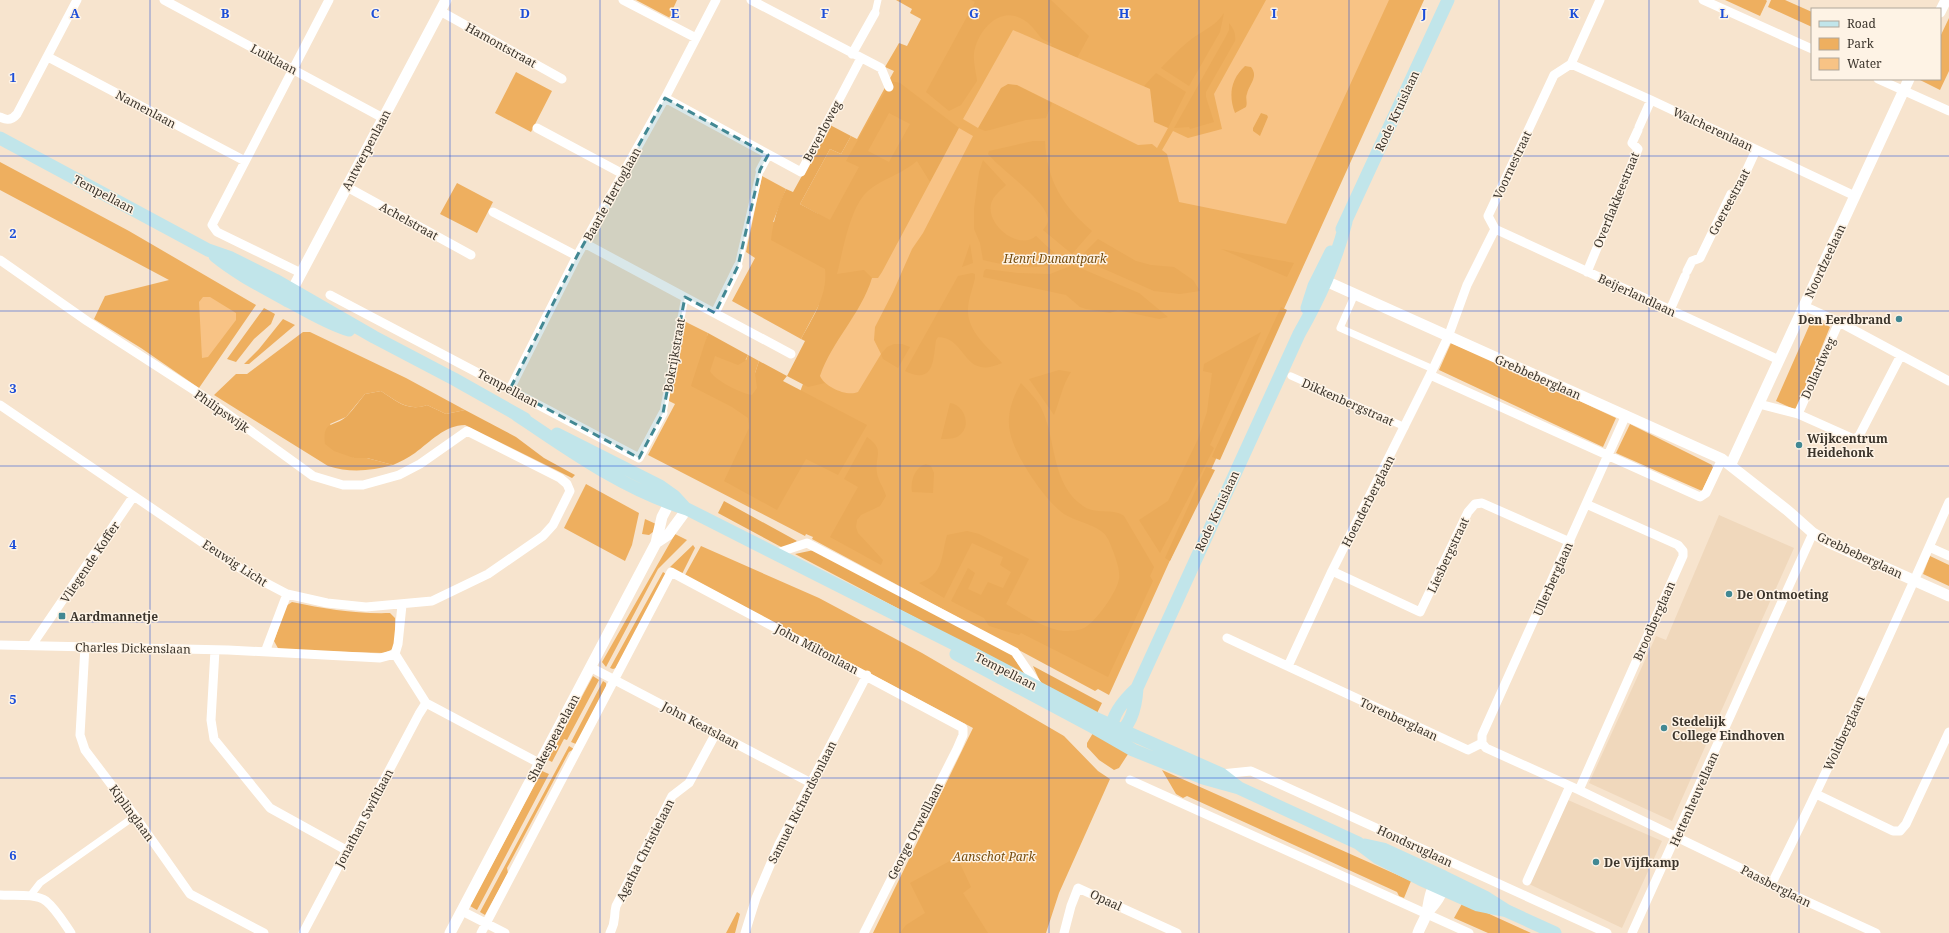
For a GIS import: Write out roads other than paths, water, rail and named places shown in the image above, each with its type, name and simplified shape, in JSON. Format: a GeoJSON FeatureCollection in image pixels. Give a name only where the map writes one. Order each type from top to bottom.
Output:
{"type":"FeatureCollection","features":[{"type":"Feature","properties":{"kind":"main road","name":"Rode Kruislaan"},"geometry":{"type":"LineString","coordinates":[[1124,730],[1136,702],[1137,688],[1299,334],[1346,222],[1448,0]]}},
{"type":"Feature","properties":{"kind":"main road","name":"Tempellaan"},"geometry":{"type":"LineString","coordinates":[[0,138],[208,250],[230,258],[290,295],[454,379],[517,415],[660,486],[671,500],[687,509],[774,554],[798,564],[1111,725],[1124,730]]}},
{"type":"Feature","properties":{"kind":"main road","name":"Tempellaan"},"geometry":{"type":"LineString","coordinates":[[888,611],[974,664],[1112,738]]}},
{"type":"Feature","properties":{"kind":"main road","name":"Rode Kruislaan"},"geometry":{"type":"LineString","coordinates":[[1111,725],[1125,699],[1137,688]]}},
{"type":"Feature","properties":{"kind":"main road"},"geometry":{"type":"LineString","coordinates":[[1111,725],[1112,738],[1124,730]]}},
{"type":"Feature","properties":{"kind":"main road","name":"Hondsruglaan"},"geometry":{"type":"LineString","coordinates":[[1124,730],[1221,774],[1239,788]]}},
{"type":"Feature","properties":{"kind":"main road","name":"Hondsruglaan"},"geometry":{"type":"LineString","coordinates":[[1112,738],[1132,750],[1203,778],[1239,788],[1358,843],[1383,850],[1440,884],[1485,897],[1507,911],[1555,933]]}},
{"type":"Feature","properties":{"kind":"street"},"geometry":{"type":"LineString","coordinates":[[0,117],[7,120],[11,119],[17,114],[78,0]]}},
{"type":"Feature","properties":{"kind":"street","name":"Luiklaan"},"geometry":{"type":"LineString","coordinates":[[164,0],[383,118]]}},
{"type":"Feature","properties":{"kind":"street"},"geometry":{"type":"LineString","coordinates":[[301,273],[217,232],[212,225],[329,0]]}},
{"type":"Feature","properties":{"kind":"street","name":"Antwerpenlaan"},"geometry":{"type":"LineString","coordinates":[[290,295],[446,0]]}},
{"type":"Feature","properties":{"kind":"street"},"geometry":{"type":"LineString","coordinates":[[623,0],[696,38]]}},
{"type":"Feature","properties":{"kind":"street","name":"Baarle Hertoglaan"},"geometry":{"type":"LineString","coordinates":[[510,389],[577,256],[665,98],[716,0]]}},
{"type":"Feature","properties":{"kind":"street"},"geometry":{"type":"LineString","coordinates":[[751,0],[881,68],[889,87]]}},
{"type":"Feature","properties":{"kind":"street"},"geometry":{"type":"LineString","coordinates":[[852,54],[875,13],[878,0]]}},
{"type":"Feature","properties":{"kind":"street"},"geometry":{"type":"LineString","coordinates":[[1571,64],[1600,0]]}},
{"type":"Feature","properties":{"kind":"street"},"geometry":{"type":"LineString","coordinates":[[1703,0],[1811,49]]}},
{"type":"Feature","properties":{"kind":"street"},"geometry":{"type":"LineString","coordinates":[[1941,10],[1946,0]]}},
{"type":"Feature","properties":{"kind":"street","name":"Hamontstraat"},"geometry":{"type":"LineString","coordinates":[[440,11],[562,79]]}},
{"type":"Feature","properties":{"kind":"street","name":"Namenlaan"},"geometry":{"type":"LineString","coordinates":[[48,57],[245,161]]}},
{"type":"Feature","properties":{"kind":"street","name":"Beverloweg"},"geometry":{"type":"LineString","coordinates":[[665,98],[801,172],[861,58]]}},
{"type":"Feature","properties":{"kind":"street","name":"Walcherenlaan"},"geometry":{"type":"LineString","coordinates":[[1571,64],[1652,100],[1855,196]]}},
{"type":"Feature","properties":{"kind":"street","name":"Voornestraat"},"geometry":{"type":"LineString","coordinates":[[1495,230],[1488,216],[1554,75],[1571,64]]}},
{"type":"Feature","properties":{"kind":"street"},"geometry":{"type":"LineString","coordinates":[[1880,80],[1949,111]]}},
{"type":"Feature","properties":{"kind":"street","name":"Noordzeelaan"},"geometry":{"type":"LineString","coordinates":[[1726,461],[1759,404],[1909,80]]}},
{"type":"Feature","properties":{"kind":"street","name":"Overflakkeestraat"},"geometry":{"type":"LineString","coordinates":[[1587,272],[1638,149],[1632,143],[1652,100]]}},
{"type":"Feature","properties":{"kind":"street"},"geometry":{"type":"LineString","coordinates":[[537,128],[623,174]]}},
{"type":"Feature","properties":{"kind":"street","name":"Goereestraat"},"geometry":{"type":"LineString","coordinates":[[1670,310],[1692,261],[1700,258],[1731,194],[1737,192],[1756,150]]}},
{"type":"Feature","properties":{"kind":"street"},"geometry":{"type":"LineString","coordinates":[[715,313],[738,266],[760,170],[768,155]]}},
{"type":"Feature","properties":{"kind":"street","name":"Achelstraat"},"geometry":{"type":"LineString","coordinates":[[347,187],[471,255]]}},
{"type":"Feature","properties":{"kind":"street"},"geometry":{"type":"LineString","coordinates":[[493,212],[577,256]]}},
{"type":"Feature","properties":{"kind":"street"},"geometry":{"type":"LineString","coordinates":[[1448,337],[1467,285],[1495,230]]}},
{"type":"Feature","properties":{"kind":"street","name":"Beijerlandlaan"},"geometry":{"type":"LineString","coordinates":[[1495,230],[1779,360]]}},
{"type":"Feature","properties":{"kind":"street"},"geometry":{"type":"LineString","coordinates":[[584,243],[791,354]]}},
{"type":"Feature","properties":{"kind":"street","name":"Philipswijk"},"geometry":{"type":"LineString","coordinates":[[0,260],[87,321],[200,394],[313,476],[343,485],[362,485],[399,475],[420,464],[456,437]]}},
{"type":"Feature","properties":{"kind":"street","name":"Grebbeberglaan"},"geometry":{"type":"LineString","coordinates":[[1322,279],[1726,461],[1813,533],[1830,543],[1914,579],[1949,596]]}},
{"type":"Feature","properties":{"kind":"street"},"geometry":{"type":"LineString","coordinates":[[1355,294],[1340,328],[1700,497],[1706,493],[1726,461]]}},
{"type":"Feature","properties":{"kind":"street","name":"Tempellaan"},"geometry":{"type":"LineString","coordinates":[[330,295],[639,458],[663,413]]}},
{"type":"Feature","properties":{"kind":"street","name":"Bokrijkstraat"},"geometry":{"type":"LineString","coordinates":[[663,413],[685,297]]}},
{"type":"Feature","properties":{"kind":"street","name":"Dollardweg"},"geometry":{"type":"LineString","coordinates":[[1804,306],[1839,322],[1949,381]]}},
{"type":"Feature","properties":{"kind":"street","name":"Dollardweg"},"geometry":{"type":"LineString","coordinates":[[1798,414],[1839,322]]}},
{"type":"Feature","properties":{"kind":"street","name":"Hoenderberglaan"},"geometry":{"type":"LineString","coordinates":[[1288,666],[1332,571],[1405,427],[1448,337]]}},
{"type":"Feature","properties":{"kind":"street","name":"Dollardweg"},"geometry":{"type":"LineString","coordinates":[[1759,404],[1798,414],[1854,439],[1859,436],[1900,356]]}},
{"type":"Feature","properties":{"kind":"street","name":"Dikkenbergstraat"},"geometry":{"type":"LineString","coordinates":[[1291,376],[1405,427]]}},
{"type":"Feature","properties":{"kind":"street","name":"Eeuwig Licht"},"geometry":{"type":"LineString","coordinates":[[0,405],[133,497],[247,573],[287,594],[327,603],[366,607],[402,605],[432,601],[488,574],[543,536],[553,525],[570,491],[567,484],[560,478],[467,430],[456,437]]}},
{"type":"Feature","properties":{"kind":"street","name":"Ullerberglaan"},"geometry":{"type":"LineString","coordinates":[[1482,743],[1482,735],[1626,415]]}},
{"type":"Feature","properties":{"kind":"street","name":"Vliegende Koffer"},"geometry":{"type":"LineString","coordinates":[[32,646],[133,497]]}},
{"type":"Feature","properties":{"kind":"street","name":"Shakespearelaan"},"geometry":{"type":"LineString","coordinates":[[450,933],[656,543],[662,517],[671,500]]}},
{"type":"Feature","properties":{"kind":"street","name":"Woldberglaan"},"geometry":{"type":"LineString","coordinates":[[1771,885],[1816,794],[1949,502]]}},
{"type":"Feature","properties":{"kind":"street","name":"Liesbergstraat"},"geometry":{"type":"LineString","coordinates":[[1332,571],[1420,612],[1468,512],[1475,504],[1482,503],[1570,542]]}},
{"type":"Feature","properties":{"kind":"street","name":"Broodberglaan"},"geometry":{"type":"LineString","coordinates":[[1579,790],[1683,556],[1683,551],[1678,545],[1586,504]]}},
{"type":"Feature","properties":{"kind":"street","name":"Shakespearelaan"},"geometry":{"type":"LineString","coordinates":[[656,543],[668,535],[687,509]]}},
{"type":"Feature","properties":{"kind":"street","name":"Hettenheuvellaan"},"geometry":{"type":"LineString","coordinates":[[1632,933],[1677,837],[1813,533]]}},
{"type":"Feature","properties":{"kind":"street"},"geometry":{"type":"LineString","coordinates":[[774,554],[807,543],[1015,652],[1040,688]]}},
{"type":"Feature","properties":{"kind":"street"},"geometry":{"type":"LineString","coordinates":[[1929,547],[1949,556]]}},
{"type":"Feature","properties":{"kind":"street","name":"John Miltonlaan"},"geometry":{"type":"LineString","coordinates":[[614,679],[671,572],[963,728]]}},
{"type":"Feature","properties":{"kind":"street"},"geometry":{"type":"LineString","coordinates":[[265,652],[287,594]]}},
{"type":"Feature","properties":{"kind":"street"},"geometry":{"type":"LineString","coordinates":[[402,605],[398,644],[395,654],[426,703],[539,763]]}},
{"type":"Feature","properties":{"kind":"street","name":"Torenberglaan"},"geometry":{"type":"LineString","coordinates":[[1227,638],[1468,750],[1482,743]]}},
{"type":"Feature","properties":{"kind":"street","name":"Charles Dickenslaan"},"geometry":{"type":"LineString","coordinates":[[0,645],[215,650],[380,658],[395,654]]}},
{"type":"Feature","properties":{"kind":"street","name":"Kiplinglaan"},"geometry":{"type":"LineString","coordinates":[[85,646],[80,735],[85,750],[135,816],[190,894],[264,933]]}},
{"type":"Feature","properties":{"kind":"street"},"geometry":{"type":"LineString","coordinates":[[215,650],[211,720],[214,739],[270,808],[346,850]]}},
{"type":"Feature","properties":{"kind":"street","name":"John Keatslaan"},"geometry":{"type":"LineString","coordinates":[[590,667],[811,784]]}},
{"type":"Feature","properties":{"kind":"street","name":"Samuel Richardsonlaan"},"geometry":{"type":"LineString","coordinates":[[745,933],[756,898],[779,844],[867,676]]}},
{"type":"Feature","properties":{"kind":"street"},"geometry":{"type":"LineString","coordinates":[[481,933],[614,679]]}},
{"type":"Feature","properties":{"kind":"street","name":"Jonathan Swiftlaan"},"geometry":{"type":"LineString","coordinates":[[303,933],[346,850],[426,703]]}},
{"type":"Feature","properties":{"kind":"street","name":"George Orwelllaan"},"geometry":{"type":"LineString","coordinates":[[864,933],[957,749],[963,735],[963,728]]}},
{"type":"Feature","properties":{"kind":"street"},"geometry":{"type":"LineString","coordinates":[[1816,794],[1893,831],[1900,831],[1906,824],[1949,732]]}},
{"type":"Feature","properties":{"kind":"street","name":"Agatha Christielaan"},"geometry":{"type":"LineString","coordinates":[[610,933],[615,924],[614,913],[616,906],[672,796],[689,783],[716,733]]}},
{"type":"Feature","properties":{"kind":"street"},"geometry":{"type":"LineString","coordinates":[[1482,743],[1486,748],[1579,790],[1677,837]]}},
{"type":"Feature","properties":{"kind":"street","name":"Hondsruglaan"},"geometry":{"type":"LineString","coordinates":[[1221,774],[1251,771],[1607,933]]}},
{"type":"Feature","properties":{"kind":"street"},"geometry":{"type":"LineString","coordinates":[[1130,780],[1469,933]]}},
{"type":"Feature","properties":{"kind":"street"},"geometry":{"type":"LineString","coordinates":[[1521,895],[1570,786]]}},
{"type":"Feature","properties":{"kind":"street"},"geometry":{"type":"LineString","coordinates":[[30,896],[40,883],[135,816]]}},
{"type":"Feature","properties":{"kind":"street","name":"Paasberglaan"},"geometry":{"type":"LineString","coordinates":[[1677,837],[1753,874],[1771,885],[1876,933]]}},
{"type":"Feature","properties":{"kind":"street"},"geometry":{"type":"LineString","coordinates":[[1418,933],[1426,914],[1436,903],[1440,884]]}},
{"type":"Feature","properties":{"kind":"street","name":"Opaal"},"geometry":{"type":"LineString","coordinates":[[1064,933],[1078,888],[1177,933]]}},
{"type":"Feature","properties":{"kind":"street"},"geometry":{"type":"LineString","coordinates":[[0,895],[30,896],[45,900],[55,910],[71,933]]}},
{"type":"Feature","properties":{"kind":"street"},"geometry":{"type":"LineString","coordinates":[[462,911],[505,933]]}},
{"type":"Feature","properties":{"kind":"water"},"geometry":{"type":"Polygon","coordinates":[[[1266,0],[1389,0],[1286,224],[1179,202],[1167,154],[1162,150],[1173,131],[1188,138],[1222,129],[1214,94],[1266,0]],[[1245,66],[1237,76],[1232,88],[1231,94],[1235,113],[1246,107],[1246,96],[1254,77],[1251,67],[1245,66]],[[1261,113],[1253,128],[1253,131],[1260,136],[1268,117],[1267,115],[1261,113]]]}},
{"type":"Feature","properties":{"kind":"water"},"geometry":{"type":"Polygon","coordinates":[[[1013,30],[1150,89],[1154,122],[1168,128],[1157,148],[1152,144],[1138,145],[1017,85],[1008,84],[1001,88],[978,128],[963,119],[1013,30]]]}},
{"type":"Feature","properties":{"kind":"water"},"geometry":{"type":"Polygon","coordinates":[[[959,128],[973,136],[923,233],[912,249],[893,292],[875,327],[874,340],[881,354],[858,392],[848,393],[837,390],[826,384],[820,376],[825,363],[861,304],[872,278],[878,278],[882,272],[959,128]]]}},
{"type":"Feature","properties":{"kind":"water"},"geometry":{"type":"Polygon","coordinates":[[[203,297],[210,297],[236,313],[236,320],[208,357],[202,358],[199,302],[203,297]]]}},
{"type":"Feature","properties":{"kind":"place","name":"Den Eerdbrand"},"geometry":{"type":"Point","coordinates":[1899,319]}},
{"type":"Feature","properties":{"kind":"place","name":"Wijkcentrum Heidehonk"},"geometry":{"type":"Point","coordinates":[1799,445]}},
{"type":"Feature","properties":{"kind":"place","name":"De Ontmoeting"},"geometry":{"type":"Point","coordinates":[1729,594]}},
{"type":"Feature","properties":{"kind":"place","name":"Aardmannetje"},"geometry":{"type":"Point","coordinates":[62,616]}},
{"type":"Feature","properties":{"kind":"place","name":"Stedelijk College Eindhoven"},"geometry":{"type":"Point","coordinates":[1664,728]}},
{"type":"Feature","properties":{"kind":"place","name":"De Vijfkamp"},"geometry":{"type":"Point","coordinates":[1596,862]}},
{"type":"Feature","properties":{"kind":"park label","name":"Henri Dunantpark"},"geometry":{"type":"Point","coordinates":[1055,258]}},
{"type":"Feature","properties":{"kind":"park label","name":"Aanschot Park"},"geometry":{"type":"Point","coordinates":[994,856]}}]}
